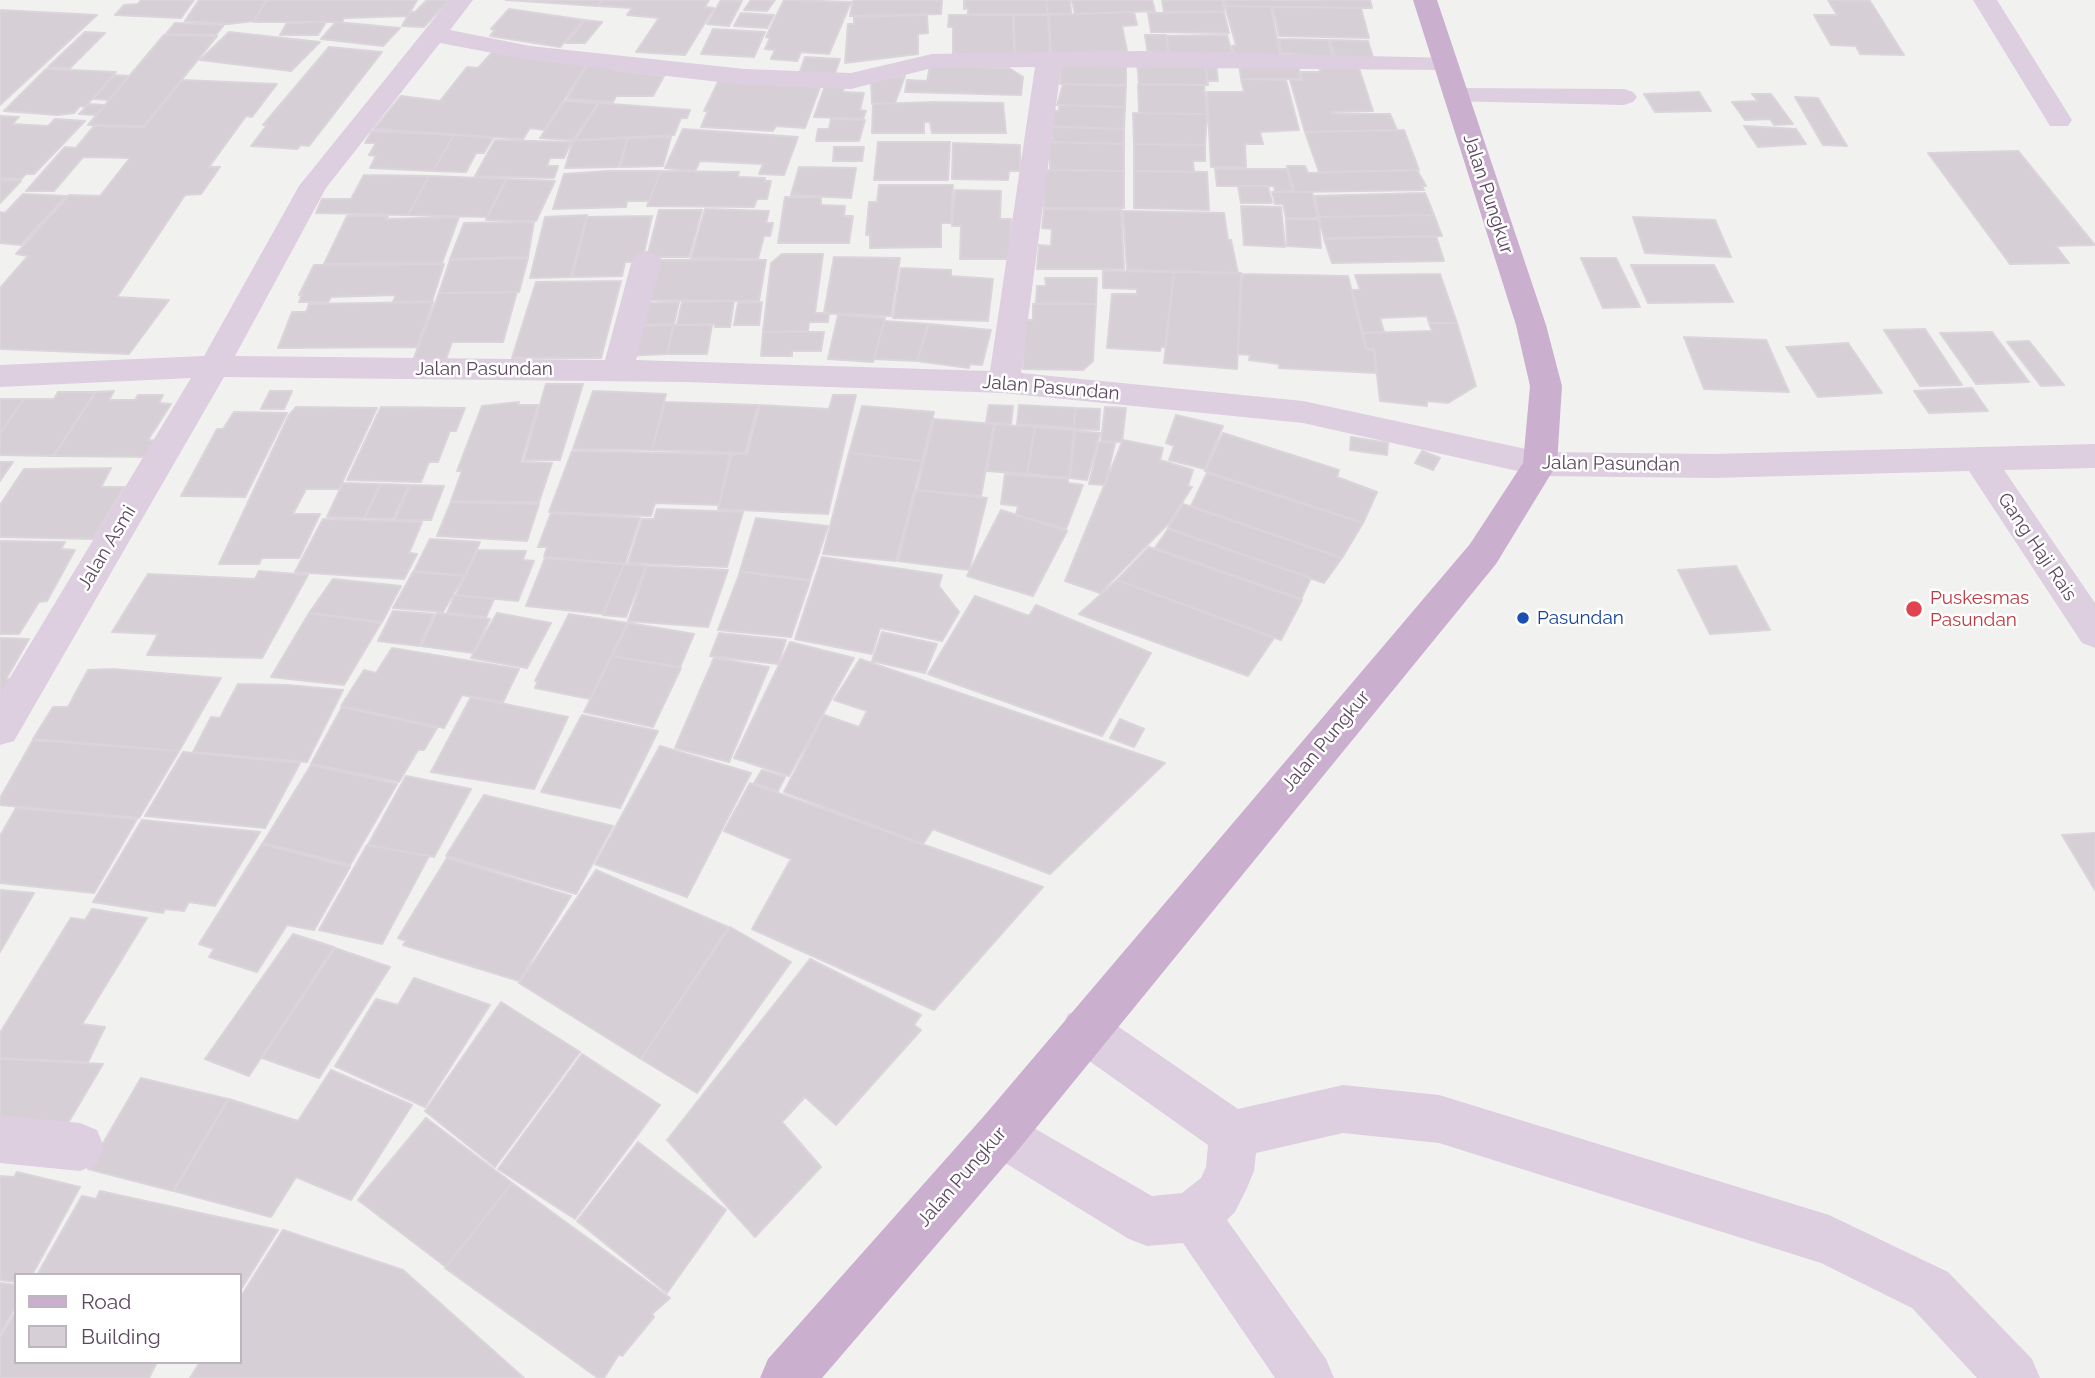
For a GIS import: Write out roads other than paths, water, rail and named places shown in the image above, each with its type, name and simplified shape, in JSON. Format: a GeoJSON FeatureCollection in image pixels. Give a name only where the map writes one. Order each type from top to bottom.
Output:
{"type":"FeatureCollection","features":[{"type":"Feature","properties":{"kind":"main road","name":"Jalan Pungkur"},"geometry":{"type":"LineString","coordinates":[[787,1378],[1001,1133],[1084,1030],[1483,554],[1541,464],[1546,386],[1531,325],[1425,0]]}},
{"type":"Feature","properties":{"kind":"street","name":"Jalan Asmi"},"geometry":{"type":"LineString","coordinates":[[0,729],[214,366],[313,186],[461,0]]}},
{"type":"Feature","properties":{"kind":"street"},"geometry":{"type":"LineString","coordinates":[[1985,0],[2059,120]]}},
{"type":"Feature","properties":{"kind":"street"},"geometry":{"type":"LineString","coordinates":[[433,34],[544,54],[745,77],[851,82],[874,78],[918,63],[1048,59],[1451,79],[1624,97]]}},
{"type":"Feature","properties":{"kind":"street"},"geometry":{"type":"LineString","coordinates":[[1004,382],[1048,78],[1048,59]]}},
{"type":"Feature","properties":{"kind":"street"},"geometry":{"type":"LineString","coordinates":[[618,370],[647,260]]}},
{"type":"Feature","properties":{"kind":"street","name":"Jalan Pasundan"},"geometry":{"type":"LineString","coordinates":[[0,376],[214,366],[618,370],[1004,382],[1303,412],[1541,464],[1713,466],[2095,456]]}},
{"type":"Feature","properties":{"kind":"street","name":"Gang Haji Rais"},"geometry":{"type":"LineString","coordinates":[[1979,460],[2095,633]]}},
{"type":"Feature","properties":{"kind":"street"},"geometry":{"type":"LineString","coordinates":[[1084,1030],[1233,1134],[1343,1109],[1439,1119],[1829,1240],[1930,1290],[2012,1378]]}},
{"type":"Feature","properties":{"kind":"street"},"geometry":{"type":"LineString","coordinates":[[1001,1133],[1147,1221],[1169,1221],[1194,1216],[1217,1195],[1230,1171],[1233,1134]]}},
{"type":"Feature","properties":{"kind":"street"},"geometry":{"type":"LineString","coordinates":[[0,1139],[80,1147]]}},
{"type":"Feature","properties":{"kind":"street"},"geometry":{"type":"LineString","coordinates":[[1194,1216],[1307,1378]]}},
{"type":"Feature","properties":{"kind":"place","name":"Puskesmas Pasundan"},"geometry":{"type":"Point","coordinates":[1914,609]}},
{"type":"Feature","properties":{"kind":"place","name":"Pasundan"},"geometry":{"type":"Point","coordinates":[1523,618]}}]}
